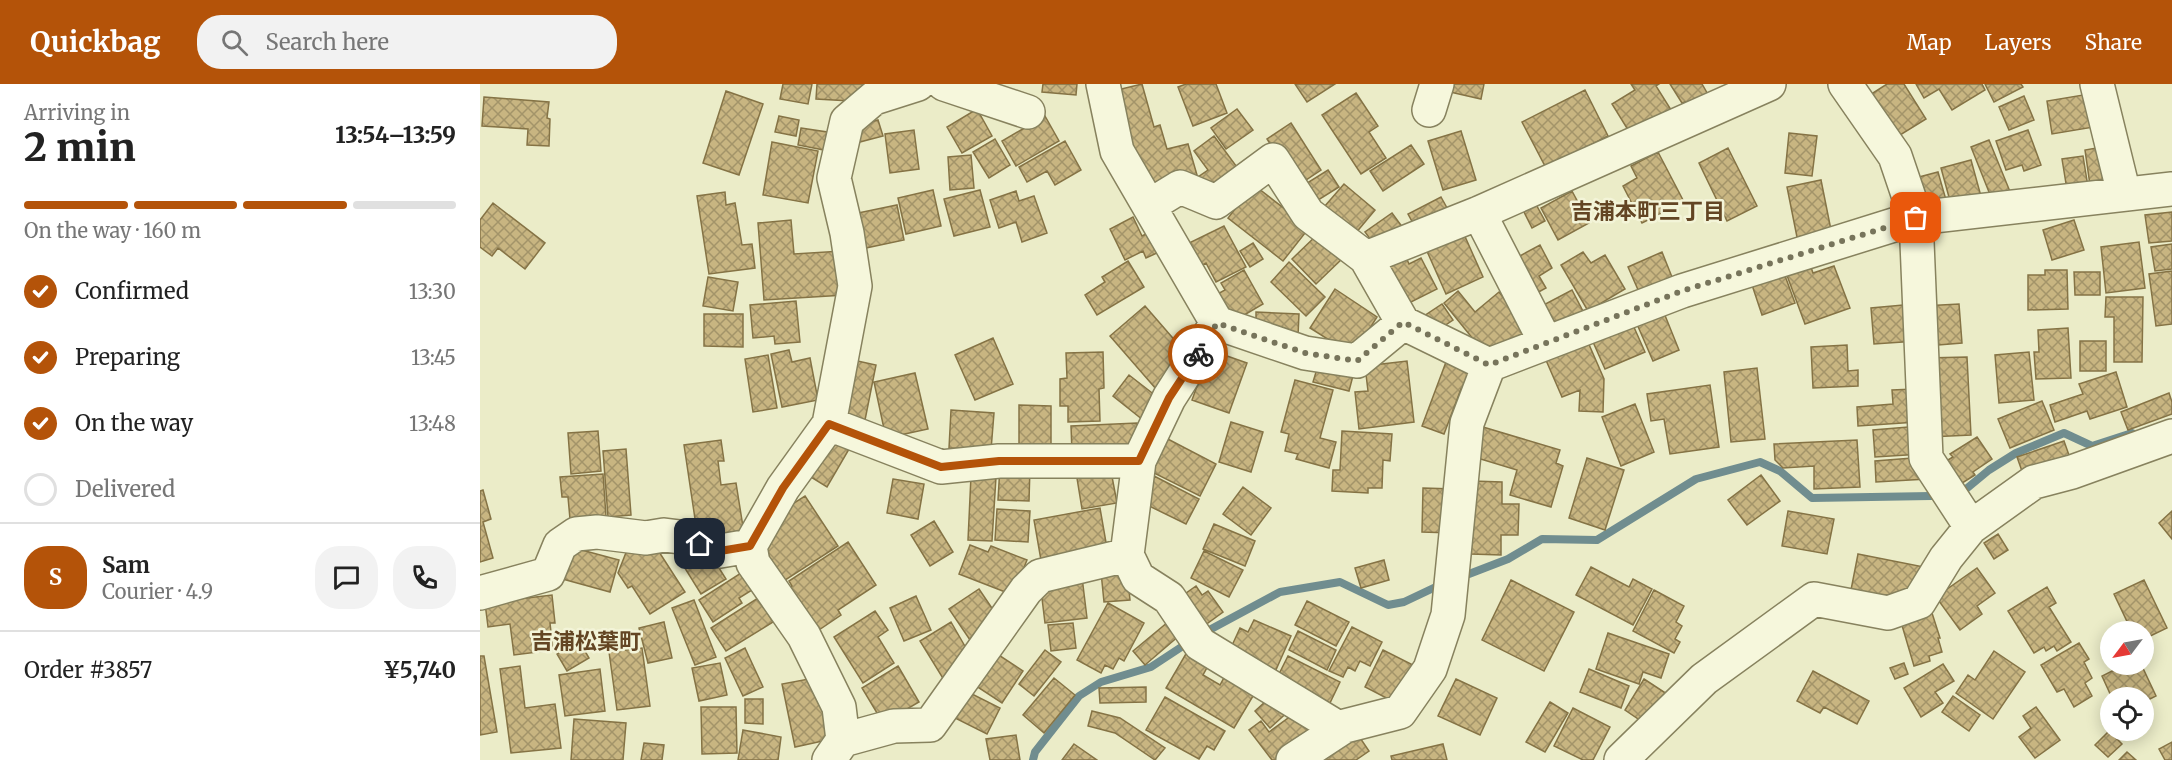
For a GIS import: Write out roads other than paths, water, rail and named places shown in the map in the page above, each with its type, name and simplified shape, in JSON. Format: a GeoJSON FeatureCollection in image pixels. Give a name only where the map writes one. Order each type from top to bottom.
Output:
{"type":"FeatureCollection","features":[{"type":"Feature","properties":{"kind":"street"},"geometry":{"type":"LineString","coordinates":[[918,84],[874,98],[847,121],[834,178],[847,233],[855,286],[829,424],[783,488],[750,546],[753,562],[804,636],[839,707],[836,750],[894,726],[930,725],[1026,590],[1040,576],[1127,555]]}},
{"type":"Feature","properties":{"kind":"street"},"geometry":{"type":"LineString","coordinates":[[944,84],[1028,112]]}},
{"type":"Feature","properties":{"kind":"street"},"geometry":{"type":"LineString","coordinates":[[1103,84],[1117,151],[1217,323],[1305,353],[1357,361],[1403,322]]}},
{"type":"Feature","properties":{"kind":"street"},"geometry":{"type":"LineString","coordinates":[[1366,258],[1479,213],[1769,84]]}},
{"type":"Feature","properties":{"kind":"street"},"geometry":{"type":"LineString","coordinates":[[1845,84],[1895,156],[1916,218],[1926,458],[1971,527]]}},
{"type":"Feature","properties":{"kind":"street"},"geometry":{"type":"LineString","coordinates":[[2097,84],[2124,194]]}},
{"type":"Feature","properties":{"kind":"street"},"geometry":{"type":"LineString","coordinates":[[1149,206],[1180,187],[1216,202],[1273,160],[1308,214],[1366,258],[1403,322],[1489,365],[1682,291],[1916,218],[2172,189]]}},
{"type":"Feature","properties":{"kind":"street"},"geometry":{"type":"LineString","coordinates":[[1479,213],[1546,343]]}},
{"type":"Feature","properties":{"kind":"street"},"geometry":{"type":"LineString","coordinates":[[1217,323],[1169,398],[1139,461],[1127,555],[1138,578],[1168,598],[1200,644],[1340,729]]}},
{"type":"Feature","properties":{"kind":"street"},"geometry":{"type":"LineString","coordinates":[[1293,760],[1345,726],[1400,712],[1430,669],[1448,615],[1467,423],[1489,365]]}},
{"type":"Feature","properties":{"kind":"street"},"geometry":{"type":"LineString","coordinates":[[829,424],[941,467],[999,461],[1139,461]]}},
{"type":"Feature","properties":{"kind":"street"},"geometry":{"type":"LineString","coordinates":[[1621,760],[1704,679],[1814,599],[1888,613],[1919,602],[1946,558],[1971,527],[2034,482],[2072,472],[2172,436]]}},
{"type":"Feature","properties":{"kind":"street"},"geometry":{"type":"LineString","coordinates":[[480,593],[548,574],[560,545],[576,534],[597,532],[646,538],[664,535],[680,537],[720,551],[750,546]]}},
{"type":"Feature","properties":{"kind":"waterway"},"geometry":{"type":"LineString","coordinates":[[1960,494],[1989,470],[2016,453],[2064,433],[2092,446],[2132,433]]}},
{"type":"Feature","properties":{"kind":"waterway"},"geometry":{"type":"LineString","coordinates":[[1469,574],[1508,559],[1542,539],[1597,540],[1696,479],[1760,462],[1780,471],[1812,498],[1931,496]]}},
{"type":"Feature","properties":{"kind":"waterway"},"geometry":{"type":"LineString","coordinates":[[1200,635],[1280,592],[1340,582],[1388,605],[1404,602],[1442,584]]}},
{"type":"Feature","properties":{"kind":"waterway"},"geometry":{"type":"LineString","coordinates":[[1033,760],[1035,752],[1079,696],[1101,682],[1151,667],[1189,642]]}},
{"type":"Feature","properties":{"kind":"district","name":"吉浦本町三丁目"},"geometry":{"type":"Point","coordinates":[1648,211]}},
{"type":"Feature","properties":{"kind":"district","name":"吉浦松葉町"},"geometry":{"type":"Point","coordinates":[586,641]}}]}
